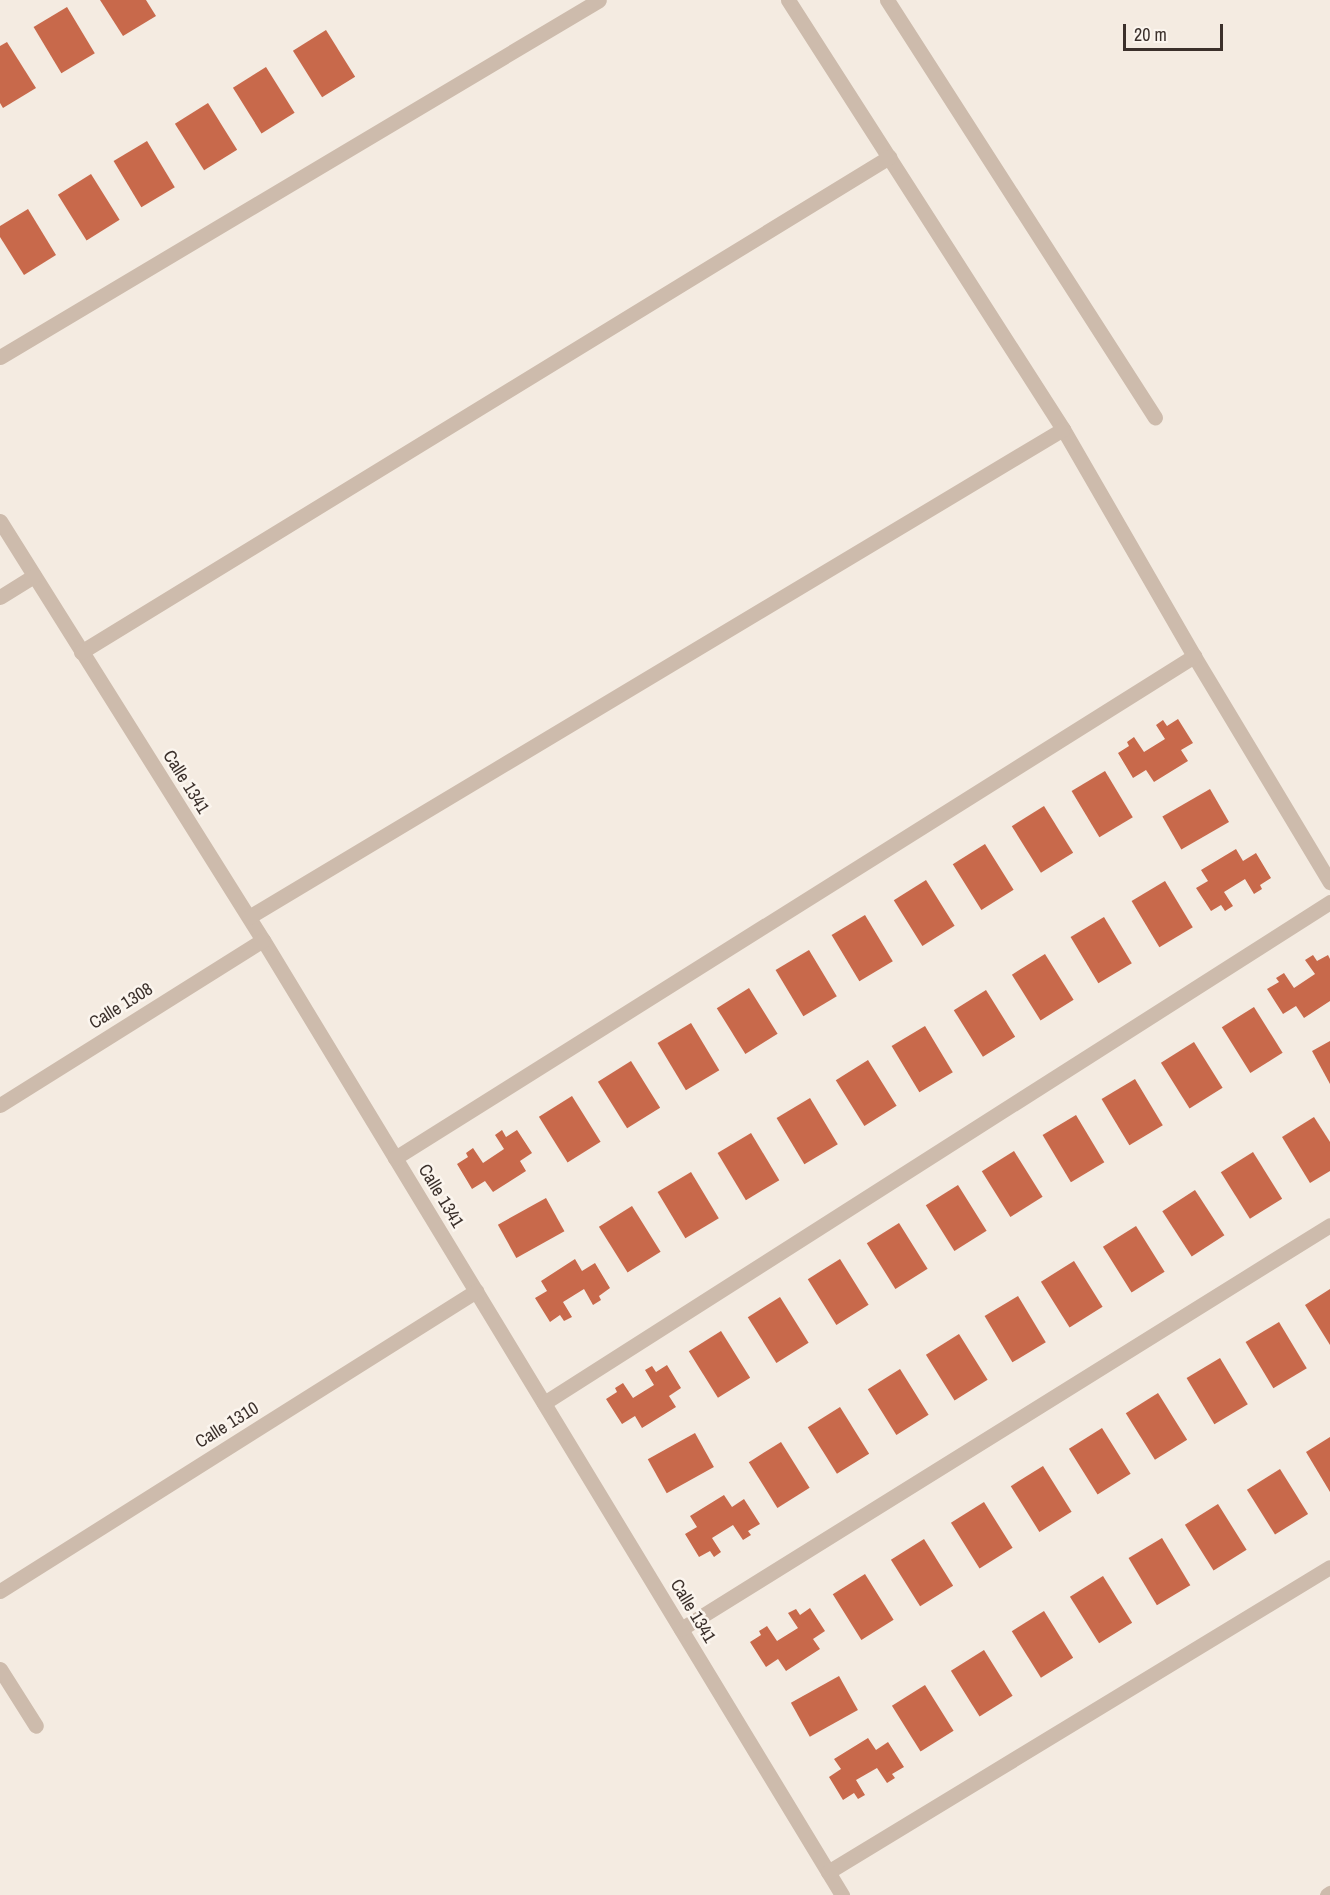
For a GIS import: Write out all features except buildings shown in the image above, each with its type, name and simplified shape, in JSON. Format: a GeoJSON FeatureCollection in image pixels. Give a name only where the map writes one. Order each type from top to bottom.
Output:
{"type":"FeatureCollection","features":[{"type":"Feature","properties":{"kind":"street"},"geometry":{"type":"LineString","coordinates":[[0,357],[599,0]]}},
{"type":"Feature","properties":{"kind":"street"},"geometry":{"type":"LineString","coordinates":[[788,0],[1063,429],[1194,656],[1330,882]]}},
{"type":"Feature","properties":{"kind":"street"},"geometry":{"type":"LineString","coordinates":[[887,0],[1155,417]]}},
{"type":"Feature","properties":{"kind":"street"},"geometry":{"type":"LineString","coordinates":[[81,652],[889,158]]}},
{"type":"Feature","properties":{"kind":"street"},"geometry":{"type":"LineString","coordinates":[[249,917],[1063,429]]}},
{"type":"Feature","properties":{"kind":"street","name":"Calle 1341"},"geometry":{"type":"LineString","coordinates":[[0,521],[249,917],[842,1895]]}},
{"type":"Feature","properties":{"kind":"street"},"geometry":{"type":"LineString","coordinates":[[0,597],[34,576]]}},
{"type":"Feature","properties":{"kind":"street"},"geometry":{"type":"LineString","coordinates":[[395,1158],[1194,656]]}},
{"type":"Feature","properties":{"kind":"street"},"geometry":{"type":"LineString","coordinates":[[544,1403],[1330,902]]}},
{"type":"Feature","properties":{"kind":"street","name":"Calle 1308"},"geometry":{"type":"LineString","coordinates":[[0,1105],[263,940]]}},
{"type":"Feature","properties":{"kind":"street"},"geometry":{"type":"LineString","coordinates":[[681,1629],[1330,1225]]}},
{"type":"Feature","properties":{"kind":"street","name":"Calle 1310"},"geometry":{"type":"LineString","coordinates":[[0,1591],[476,1291]]}},
{"type":"Feature","properties":{"kind":"street"},"geometry":{"type":"LineString","coordinates":[[828,1872],[1330,1567]]}},
{"type":"Feature","properties":{"kind":"street"},"geometry":{"type":"LineString","coordinates":[[0,1669],[36,1726]]}}]}
